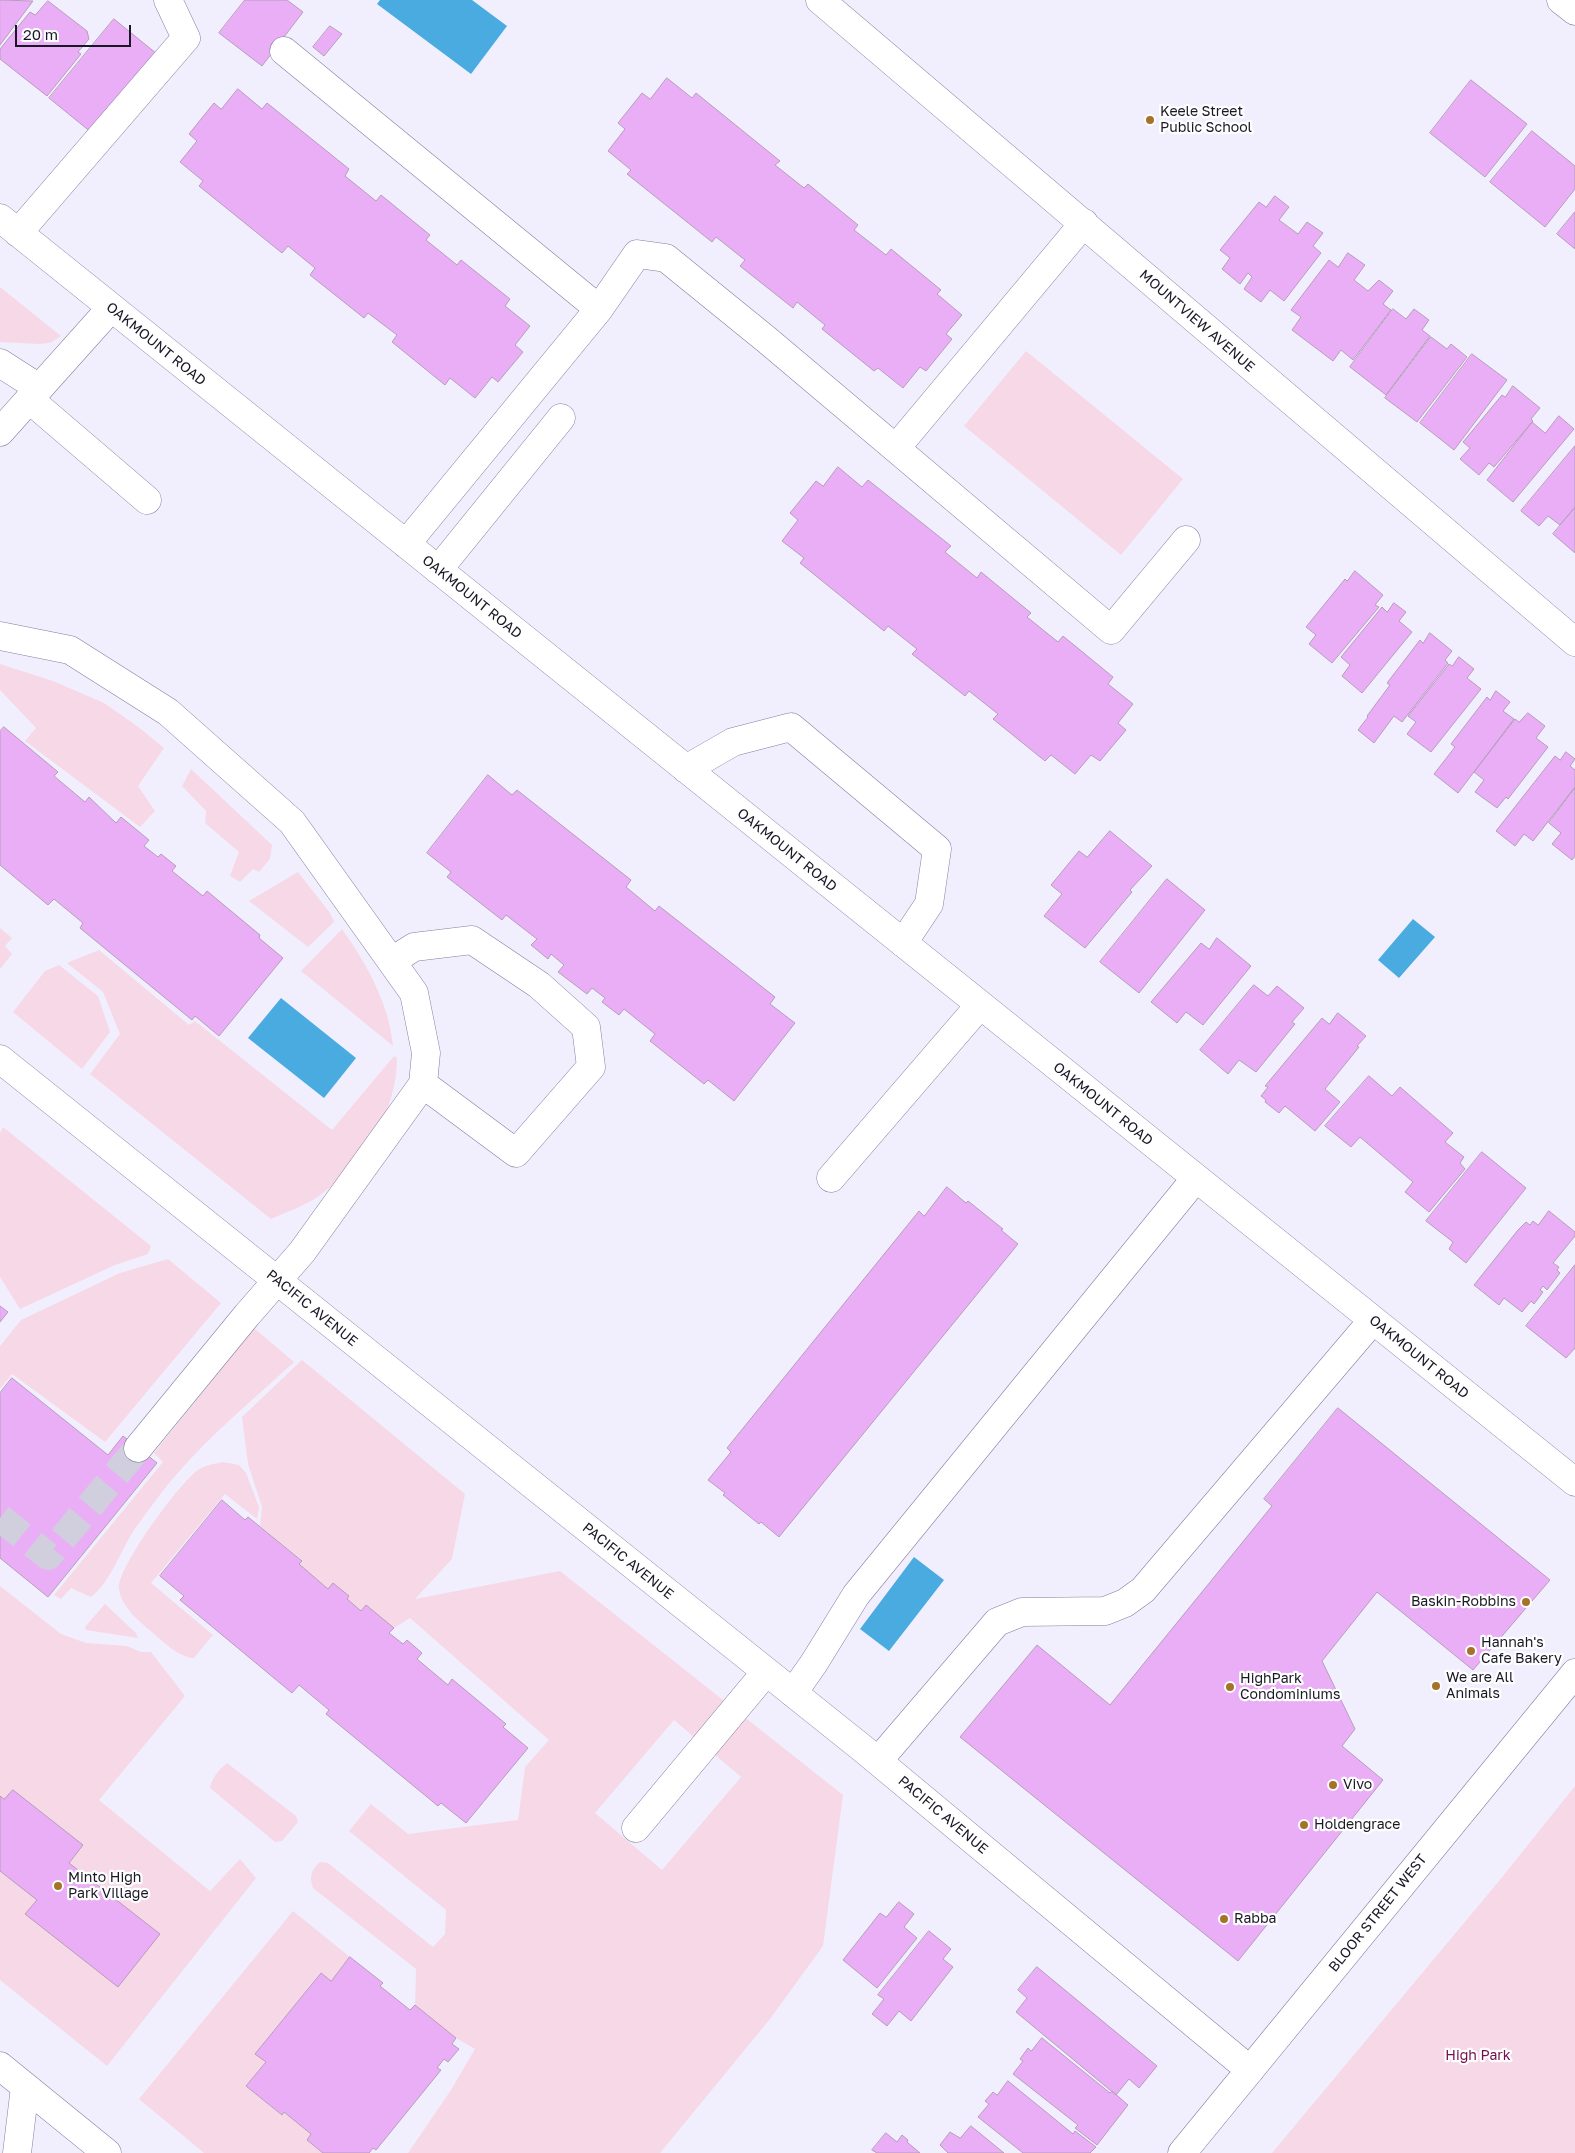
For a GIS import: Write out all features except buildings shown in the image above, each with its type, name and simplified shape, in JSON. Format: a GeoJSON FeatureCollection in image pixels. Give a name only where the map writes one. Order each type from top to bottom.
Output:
{"type":"FeatureCollection","features":[{"type":"Feature","properties":{"kind":"street"},"geometry":{"type":"LineString","coordinates":[[9,226],[186,38],[168,0]]}},
{"type":"Feature","properties":{"kind":"street","name":"MOUNTVIEW AVENUE"},"geometry":{"type":"LineString","coordinates":[[820,0],[1575,642]]}},
{"type":"Feature","properties":{"kind":"street"},"geometry":{"type":"LineString","coordinates":[[1561,0],[1575,11]]}},
{"type":"Feature","properties":{"kind":"street"},"geometry":{"type":"LineString","coordinates":[[284,51],[599,309]]}},
{"type":"Feature","properties":{"kind":"street"},"geometry":{"type":"LineString","coordinates":[[896,448],[1084,223]]}},
{"type":"Feature","properties":{"kind":"street","name":"OAKMOUNT ROAD"},"geometry":{"type":"LineString","coordinates":[[9,226],[1575,1482]]}},
{"type":"Feature","properties":{"kind":"street"},"geometry":{"type":"LineString","coordinates":[[406,544],[599,309],[637,254],[666,258],[896,448],[1111,630],[1186,540]]}},
{"type":"Feature","properties":{"kind":"street"},"geometry":{"type":"LineString","coordinates":[[0,432],[111,308]]}},
{"type":"Feature","properties":{"kind":"street"},"geometry":{"type":"LineString","coordinates":[[0,363],[147,500]]}},
{"type":"Feature","properties":{"kind":"street"},"geometry":{"type":"LineString","coordinates":[[438,570],[562,418]]}},
{"type":"Feature","properties":{"kind":"street"},"geometry":{"type":"LineString","coordinates":[[0,636],[70,650],[168,712],[292,822],[414,993],[426,1053],[423,1084],[302,1252],[247,1315],[138,1448]]}},
{"type":"Feature","properties":{"kind":"street"},"geometry":{"type":"LineString","coordinates":[[686,769],[733,742],[791,727],[937,849],[929,904],[903,943]]}},
{"type":"Feature","properties":{"kind":"street"},"geometry":{"type":"LineString","coordinates":[[392,961],[414,947],[472,940],[539,985],[586,1027],[591,1067],[516,1153],[423,1084]]}},
{"type":"Feature","properties":{"kind":"street"},"geometry":{"type":"LineString","coordinates":[[831,1178],[980,1005]]}},
{"type":"Feature","properties":{"kind":"street","name":"PACIFIC AVENUE"},"geometry":{"type":"LineString","coordinates":[[0,1059],[878,1761],[1250,2070]]}},
{"type":"Feature","properties":{"kind":"street"},"geometry":{"type":"LineString","coordinates":[[793,1693],[856,1595],[1196,1178]]}},
{"type":"Feature","properties":{"kind":"street"},"geometry":{"type":"LineString","coordinates":[[878,1761],[996,1622],[1022,1612],[1105,1611],[1125,1603],[1143,1590],[1373,1320]]}},
{"type":"Feature","properties":{"kind":"street"},"geometry":{"type":"LineString","coordinates":[[636,1828],[766,1672]]}},
{"type":"Feature","properties":{"kind":"street","name":"BLOOR STREET WEST"},"geometry":{"type":"LineString","coordinates":[[1182,2153],[1575,1673]]}},
{"type":"Feature","properties":{"kind":"street"},"geometry":{"type":"LineString","coordinates":[[0,2066],[107,2153]]}},
{"type":"Feature","properties":{"kind":"street"},"geometry":{"type":"LineString","coordinates":[[17,2153],[25,2087]]}},
{"type":"Feature","properties":{"kind":"green space"},"geometry":{"type":"Polygon","coordinates":[[[0,287],[61,336],[50,343],[0,342],[0,287]]]}},
{"type":"Feature","properties":{"kind":"green space"},"geometry":{"type":"Polygon","coordinates":[[[1026,351],[1183,479],[1121,555],[964,426],[1026,351]]]}},
{"type":"Feature","properties":{"kind":"green space"},"geometry":{"type":"Polygon","coordinates":[[[0,664],[53,681],[104,703],[164,748],[138,786],[155,811],[140,827],[25,741],[36,728],[0,690],[0,664]]]}},
{"type":"Feature","properties":{"kind":"green space"},"geometry":{"type":"Polygon","coordinates":[[[191,769],[272,845],[270,859],[259,872],[253,869],[240,882],[230,876],[239,852],[205,823],[206,811],[182,786],[191,769]]]}},
{"type":"Feature","properties":{"kind":"green space"},"geometry":{"type":"Polygon","coordinates":[[[298,872],[330,913],[334,922],[308,947],[249,901],[298,872]]]}},
{"type":"Feature","properties":{"kind":"green space"},"geometry":{"type":"Polygon","coordinates":[[[0,928],[12,938],[5,946],[12,954],[0,969],[0,928]]]}},
{"type":"Feature","properties":{"kind":"green space"},"geometry":{"type":"Polygon","coordinates":[[[342,929],[360,956],[375,984],[387,1014],[393,1046],[301,971],[342,929]]]}},
{"type":"Feature","properties":{"kind":"green space"},"geometry":{"type":"Polygon","coordinates":[[[99,950],[189,1025],[195,1021],[332,1130],[394,1056],[397,1058],[391,1098],[384,1117],[363,1153],[335,1183],[314,1200],[271,1219],[90,1074],[120,1034],[103,992],[67,963],[99,950]]]}},
{"type":"Feature","properties":{"kind":"green space"},"geometry":{"type":"Polygon","coordinates":[[[59,965],[98,996],[110,1032],[82,1069],[13,1012],[45,971],[59,965]]]}},
{"type":"Feature","properties":{"kind":"green space"},"geometry":{"type":"Polygon","coordinates":[[[3,1127],[151,1246],[148,1254],[115,1265],[20,1309],[0,1277],[0,1133],[3,1127]]]}},
{"type":"Feature","properties":{"kind":"green space"},"geometry":{"type":"Polygon","coordinates":[[[168,1259],[221,1303],[105,1442],[12,1374],[0,1389],[0,1346],[21,1320],[120,1273],[168,1259]]]}},
{"type":"Feature","properties":{"kind":"green space"},"geometry":{"type":"Polygon","coordinates":[[[254,1328],[294,1362],[218,1431],[170,1482],[134,1530],[110,1575],[98,1591],[91,1597],[71,1588],[61,1599],[54,1595],[163,1462],[154,1453],[254,1328]]]}},
{"type":"Feature","properties":{"kind":"green space"},"geometry":{"type":"Polygon","coordinates":[[[302,1360],[465,1494],[452,1559],[415,1599],[560,1571],[843,1795],[823,1946],[770,2019],[660,2153],[408,2153],[451,2090],[475,2049],[456,2038],[415,2005],[416,1969],[313,1888],[312,1874],[320,1862],[328,1863],[433,1947],[445,1934],[446,1910],[349,1831],[371,1804],[408,1834],[518,1820],[525,1767],[549,1740],[410,1618],[394,1628],[366,1606],[361,1611],[328,1589],[299,1564],[302,1560],[260,1526],[262,1507],[248,1464],[242,1417],[302,1360]],[[674,1720],[595,1813],[662,1870],[741,1777],[674,1720]]]}},
{"type":"Feature","properties":{"kind":"green space"},"geometry":{"type":"Polygon","coordinates":[[[223,1462],[239,1465],[246,1473],[259,1507],[257,1519],[225,1494],[151,1583],[213,1635],[194,1658],[177,1652],[142,1624],[127,1608],[119,1589],[121,1579],[138,1546],[164,1508],[198,1470],[223,1462]]]}},
{"type":"Feature","properties":{"kind":"green space"},"geometry":{"type":"Polygon","coordinates":[[[0,1586],[61,1634],[86,1643],[127,1646],[141,1652],[151,1652],[185,1696],[99,1800],[210,1891],[240,1859],[256,1878],[107,2066],[0,1980],[0,1586]]]}},
{"type":"Feature","properties":{"kind":"green space"},"geometry":{"type":"Polygon","coordinates":[[[105,1604],[136,1633],[138,1638],[86,1630],[85,1627],[105,1604]]]}},
{"type":"Feature","properties":{"kind":"green space"},"geometry":{"type":"Polygon","coordinates":[[[227,1763],[296,1816],[298,1822],[282,1841],[275,1842],[210,1788],[216,1774],[227,1763]]]}},
{"type":"Feature","properties":{"kind":"green space","name":"High Park"},"geometry":{"type":"Polygon","coordinates":[[[1575,1786],[1575,2153],[1272,2153],[1499,1881],[1575,1786]]]}},
{"type":"Feature","properties":{"kind":"green space"},"geometry":{"type":"Polygon","coordinates":[[[293,1911],[350,1957],[331,1981],[320,1973],[256,2053],[266,2062],[246,2086],[281,2115],[284,2112],[311,2134],[307,2140],[323,2153],[204,2153],[139,2099],[293,1911]]]}},
{"type":"Feature","properties":{"kind":"water"},"geometry":{"type":"Polygon","coordinates":[[[380,0],[472,0],[507,26],[471,74],[377,4],[380,0]]]}},
{"type":"Feature","properties":{"kind":"water"},"geometry":{"type":"Polygon","coordinates":[[[1413,919],[1435,937],[1399,978],[1378,960],[1413,919]]]}},
{"type":"Feature","properties":{"kind":"water"},"geometry":{"type":"Polygon","coordinates":[[[281,998],[356,1058],[324,1098],[248,1038],[281,998]]]}},
{"type":"Feature","properties":{"kind":"water"},"geometry":{"type":"Polygon","coordinates":[[[914,1557],[944,1580],[889,1651],[860,1629],[914,1557]]]}},
{"type":"Feature","properties":{"kind":"tunnel"},"geometry":{"type":"LineString","coordinates":[[0,1518],[48,1556],[138,1448]]}},
{"type":"Feature","properties":{"kind":"place","name":"Keele Street Public School"},"geometry":{"type":"Point","coordinates":[1150,120]}},
{"type":"Feature","properties":{"kind":"place","name":"Baskin-Robbins"},"geometry":{"type":"Point","coordinates":[1526,1602]}},
{"type":"Feature","properties":{"kind":"place","name":"Hannah's Cafe Bakery"},"geometry":{"type":"Point","coordinates":[1471,1651]}},
{"type":"Feature","properties":{"kind":"place","name":"We are All Animals"},"geometry":{"type":"Point","coordinates":[1436,1686]}},
{"type":"Feature","properties":{"kind":"place","name":"HighPark Condominiums"},"geometry":{"type":"Point","coordinates":[1230,1687]}},
{"type":"Feature","properties":{"kind":"place","name":"Vivo"},"geometry":{"type":"Point","coordinates":[1333,1785]}},
{"type":"Feature","properties":{"kind":"place","name":"Holdengrace"},"geometry":{"type":"Point","coordinates":[1304,1825]}},
{"type":"Feature","properties":{"kind":"place","name":"Minto High Park Village"},"geometry":{"type":"Point","coordinates":[58,1886]}},
{"type":"Feature","properties":{"kind":"place","name":"Rabba"},"geometry":{"type":"Point","coordinates":[1224,1919]}}]}
